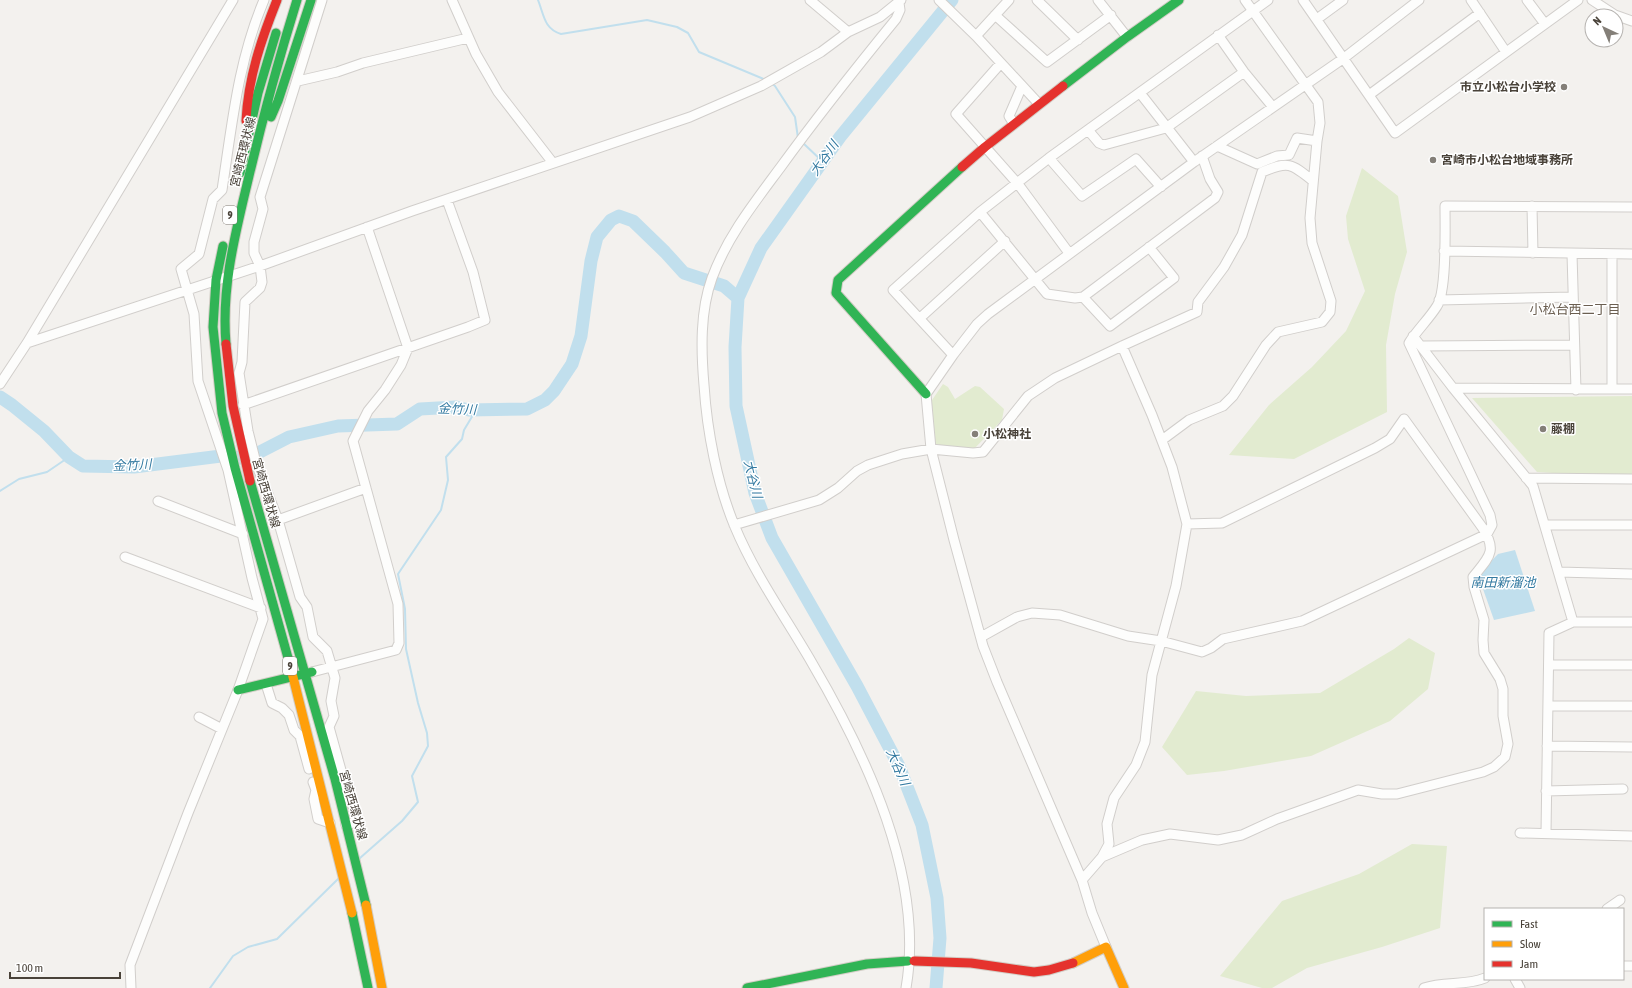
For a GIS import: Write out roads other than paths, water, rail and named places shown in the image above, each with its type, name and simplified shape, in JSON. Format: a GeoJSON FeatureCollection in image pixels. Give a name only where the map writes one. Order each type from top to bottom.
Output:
{"type":"FeatureCollection","features":[{"type":"Feature","properties":{"kind":"main road"},"geometry":{"type":"LineString","coordinates":[[246,147],[246,100],[255,56],[277,0]]}},
{"type":"Feature","properties":{"kind":"main road","name":"宮崎西環状線"},"geometry":{"type":"LineString","coordinates":[[288,0],[258,93],[216,280],[214,327],[216,358],[223,437],[293,677],[345,882],[368,988]]}},
{"type":"Feature","properties":{"kind":"main road","name":"宮崎西環状線"},"geometry":{"type":"LineString","coordinates":[[297,0],[286,31],[232,248],[227,276],[225,309],[226,359],[229,387],[237,432],[246,469],[308,673],[373,934],[382,988]]}},
{"type":"Feature","properties":{"kind":"main road"},"geometry":{"type":"LineString","coordinates":[[255,151],[278,101],[311,0]]}},
{"type":"Feature","properties":{"kind":"main road"},"geometry":{"type":"LineString","coordinates":[[926,394],[836,292],[838,280],[847,270],[985,147],[1127,37],[1179,0]]}},
{"type":"Feature","properties":{"kind":"main road"},"geometry":{"type":"LineString","coordinates":[[238,690],[308,673]]}},
{"type":"Feature","properties":{"kind":"main road"},"geometry":{"type":"LineString","coordinates":[[747,988],[867,964],[911,961],[970,963],[1034,972],[1049,970],[1075,962],[1106,947],[1124,988]]}},
{"type":"Feature","properties":{"kind":"street"},"geometry":{"type":"LineString","coordinates":[[0,384],[27,343],[233,0]]}},
{"type":"Feature","properties":{"kind":"street"},"geometry":{"type":"LineString","coordinates":[[223,437],[198,381],[194,314],[182,269],[199,254],[213,198],[222,190],[238,83],[253,25],[264,0]]}},
{"type":"Feature","properties":{"kind":"street"},"geometry":{"type":"LineString","coordinates":[[322,0],[298,81],[260,197],[263,210],[254,242],[254,253],[260,266],[262,282],[260,288],[245,302],[242,362],[239,373],[248,431],[256,463],[278,520],[300,597],[307,607],[314,637],[327,651],[335,678],[331,702],[334,716],[329,727],[349,800],[355,810],[356,818],[353,823],[346,825]]}},
{"type":"Feature","properties":{"kind":"street"},"geometry":{"type":"LineString","coordinates":[[452,0],[468,38],[498,92],[553,163]]}},
{"type":"Feature","properties":{"kind":"street"},"geometry":{"type":"LineString","coordinates":[[810,0],[848,32]]}},
{"type":"Feature","properties":{"kind":"street"},"geometry":{"type":"LineString","coordinates":[[939,0],[976,36],[1039,104]]}},
{"type":"Feature","properties":{"kind":"street"},"geometry":{"type":"LineString","coordinates":[[976,36],[1009,0]]}},
{"type":"Feature","properties":{"kind":"street"},"geometry":{"type":"LineString","coordinates":[[1037,0],[1078,40]]}},
{"type":"Feature","properties":{"kind":"street"},"geometry":{"type":"LineString","coordinates":[[1162,440],[1189,420],[1223,406],[1233,396],[1266,345],[1278,332],[1322,322],[1330,312],[1330,301],[1312,242],[1310,218],[1316,141],[1321,113],[1318,102],[1306,83],[1245,0]]}},
{"type":"Feature","properties":{"kind":"street"},"geometry":{"type":"LineString","coordinates":[[953,355],[893,290],[980,212],[1018,184],[1049,158],[1268,0]]}},
{"type":"Feature","properties":{"kind":"street"},"geometry":{"type":"LineString","coordinates":[[1303,0],[1394,133],[1578,0]]}},
{"type":"Feature","properties":{"kind":"street"},"geometry":{"type":"LineString","coordinates":[[1317,19],[1343,0]]}},
{"type":"Feature","properties":{"kind":"street"},"geometry":{"type":"LineString","coordinates":[[1106,947],[1092,913],[1082,880],[997,682],[981,637],[931,449],[926,394],[977,324],[1069,253],[1272,106],[1344,58],[1419,0]]}},
{"type":"Feature","properties":{"kind":"street"},"geometry":{"type":"LineString","coordinates":[[1471,0],[1506,52]]}},
{"type":"Feature","properties":{"kind":"street"},"geometry":{"type":"LineString","coordinates":[[1527,0],[1545,24]]}},
{"type":"Feature","properties":{"kind":"street"},"geometry":{"type":"LineString","coordinates":[[1592,0],[1615,15],[1632,21]]}},
{"type":"Feature","properties":{"kind":"street"},"geometry":{"type":"LineString","coordinates":[[27,343],[260,266],[367,226],[690,116],[760,86],[821,52],[848,32],[880,17],[900,1]]}},
{"type":"Feature","properties":{"kind":"street"},"geometry":{"type":"LineString","coordinates":[[900,1],[900,10],[896,19],[818,116],[742,220],[726,247],[712,278],[707,294],[701,348],[704,393],[710,436],[727,506],[760,577],[813,664],[855,741],[869,772],[896,847],[905,894],[911,961],[906,988]]}},
{"type":"Feature","properties":{"kind":"street"},"geometry":{"type":"LineString","coordinates":[[1102,1],[1127,37]]}},
{"type":"Feature","properties":{"kind":"street"},"geometry":{"type":"LineString","coordinates":[[1369,95],[1480,13]]}},
{"type":"Feature","properties":{"kind":"street"},"geometry":{"type":"LineString","coordinates":[[995,15],[1047,62],[1111,16]]}},
{"type":"Feature","properties":{"kind":"street"},"geometry":{"type":"LineString","coordinates":[[1218,35],[1244,72],[1272,106]]}},
{"type":"Feature","properties":{"kind":"street"},"geometry":{"type":"LineString","coordinates":[[298,81],[337,72],[363,63],[468,38]]}},
{"type":"Feature","properties":{"kind":"street"},"geometry":{"type":"LineString","coordinates":[[1001,63],[956,114],[1018,184],[1069,253]]}},
{"type":"Feature","properties":{"kind":"street"},"geometry":{"type":"LineString","coordinates":[[1088,130],[1099,143],[1104,144],[1166,128],[1244,72]]}},
{"type":"Feature","properties":{"kind":"street"},"geometry":{"type":"LineString","coordinates":[[1014,124],[1009,116],[1022,86]]}},
{"type":"Feature","properties":{"kind":"street"},"geometry":{"type":"LineString","coordinates":[[1140,93],[1194,162]]}},
{"type":"Feature","properties":{"kind":"street"},"geometry":{"type":"LineString","coordinates":[[1218,146],[1257,164],[1277,156],[1289,155],[1297,138],[1316,141]]}},
{"type":"Feature","properties":{"kind":"street"},"geometry":{"type":"LineString","coordinates":[[980,212],[1047,294],[1075,298],[1083,297],[1215,198],[1218,192],[1210,179],[1202,156]]}},
{"type":"Feature","properties":{"kind":"street"},"geometry":{"type":"LineString","coordinates":[[1049,158],[1082,196],[1136,159],[1161,187]]}},
{"type":"Feature","properties":{"kind":"street"},"geometry":{"type":"LineString","coordinates":[[736,525],[819,500],[838,488],[857,471],[868,465],[902,454],[931,449],[973,454],[983,452],[1028,396],[1055,378],[1197,312],[1198,302],[1224,267],[1242,235],[1262,172],[1280,164],[1296,167],[1313,181]]}},
{"type":"Feature","properties":{"kind":"street"},"geometry":{"type":"LineString","coordinates":[[244,405],[485,320],[473,272],[447,200]]}},
{"type":"Feature","properties":{"kind":"street"},"geometry":{"type":"LineString","coordinates":[[981,637],[1017,617],[1032,613],[1060,615],[1128,636],[1161,641],[1202,652],[1223,639],[1302,621],[1487,534],[1492,525],[1490,515],[1409,343],[1438,306],[1444,251],[1445,206],[1632,207]]}},
{"type":"Feature","properties":{"kind":"street"},"geometry":{"type":"LineString","coordinates":[[1532,206],[1533,253]]}},
{"type":"Feature","properties":{"kind":"street"},"geometry":{"type":"LineString","coordinates":[[308,673],[396,650],[399,643],[398,604],[352,441],[368,411],[397,371],[408,348],[367,226]]}},
{"type":"Feature","properties":{"kind":"street"},"geometry":{"type":"LineString","coordinates":[[920,318],[1005,241]]}},
{"type":"Feature","properties":{"kind":"street"},"geometry":{"type":"LineString","coordinates":[[1083,297],[1110,326],[1174,278],[1148,247]]}},
{"type":"Feature","properties":{"kind":"street"},"geometry":{"type":"LineString","coordinates":[[1444,251],[1632,254]]}},
{"type":"Feature","properties":{"kind":"street"},"geometry":{"type":"LineString","coordinates":[[1572,254],[1576,390]]}},
{"type":"Feature","properties":{"kind":"street"},"geometry":{"type":"LineString","coordinates":[[1612,254],[1612,389]]}},
{"type":"Feature","properties":{"kind":"street"},"geometry":{"type":"LineString","coordinates":[[1439,300],[1573,296]]}},
{"type":"Feature","properties":{"kind":"street"},"geometry":{"type":"LineString","coordinates":[[1413,336],[1453,388],[1533,486],[1546,525],[1573,622]]}},
{"type":"Feature","properties":{"kind":"street"},"geometry":{"type":"LineString","coordinates":[[1420,346],[1574,345]]}},
{"type":"Feature","properties":{"kind":"street"},"geometry":{"type":"LineString","coordinates":[[1082,880],[1102,857],[1109,844],[1107,824],[1114,798],[1136,765],[1145,742],[1152,675],[1176,586],[1187,524],[1172,467],[1122,346]]}},
{"type":"Feature","properties":{"kind":"street"},"geometry":{"type":"LineString","coordinates":[[1453,388],[1576,390],[1632,389]]}},
{"type":"Feature","properties":{"kind":"street"},"geometry":{"type":"LineString","coordinates":[[1102,857],[1142,840],[1170,834],[1218,840],[1242,835],[1277,819],[1358,790],[1382,794],[1397,794],[1483,772],[1494,767],[1505,757],[1508,744],[1503,716],[1503,689],[1500,679],[1484,653],[1484,620],[1474,587],[1473,576],[1490,556],[1492,547],[1487,534],[1404,419],[1390,439],[1375,448],[1222,524],[1187,524]]}},
{"type":"Feature","properties":{"kind":"street"},"geometry":{"type":"LineString","coordinates":[[131,988],[130,965],[238,690],[263,619],[252,578],[232,469]]}},
{"type":"Feature","properties":{"kind":"street"},"geometry":{"type":"LineString","coordinates":[[1526,478],[1632,479]]}},
{"type":"Feature","properties":{"kind":"street"},"geometry":{"type":"LineString","coordinates":[[278,520],[366,488]]}},
{"type":"Feature","properties":{"kind":"street"},"geometry":{"type":"LineString","coordinates":[[158,501],[243,534]]}},
{"type":"Feature","properties":{"kind":"street"},"geometry":{"type":"LineString","coordinates":[[1546,525],[1632,526]]}},
{"type":"Feature","properties":{"kind":"street"},"geometry":{"type":"LineString","coordinates":[[125,557],[261,608]]}},
{"type":"Feature","properties":{"kind":"street"},"geometry":{"type":"LineString","coordinates":[[1559,572],[1632,574]]}},
{"type":"Feature","properties":{"kind":"street"},"geometry":{"type":"LineString","coordinates":[[1546,833],[1549,633],[1573,622],[1632,622]]}},
{"type":"Feature","properties":{"kind":"street"},"geometry":{"type":"LineString","coordinates":[[1548,665],[1632,665]]}},
{"type":"Feature","properties":{"kind":"street"},"geometry":{"type":"LineString","coordinates":[[266,684],[272,703],[282,708],[289,715],[294,730],[300,736],[316,790],[314,799],[318,819],[330,823]]}},
{"type":"Feature","properties":{"kind":"street"},"geometry":{"type":"LineString","coordinates":[[1548,706],[1632,706]]}},
{"type":"Feature","properties":{"kind":"street"},"geometry":{"type":"LineString","coordinates":[[199,717],[222,729]]}},
{"type":"Feature","properties":{"kind":"street"},"geometry":{"type":"LineString","coordinates":[[1547,746],[1632,747]]}},
{"type":"Feature","properties":{"kind":"street"},"geometry":{"type":"LineString","coordinates":[[1546,791],[1623,789]]}},
{"type":"Feature","properties":{"kind":"street"},"geometry":{"type":"LineString","coordinates":[[1520,833],[1632,836]]}},
{"type":"Feature","properties":{"kind":"street"},"geometry":{"type":"LineString","coordinates":[[1608,908],[1620,900]]}},
{"type":"Feature","properties":{"kind":"street"},"geometry":{"type":"LineString","coordinates":[[1424,988],[1440,984],[1475,982],[1484,978]]}},
{"type":"Feature","properties":{"kind":"water","name":"南田新溜池"},"geometry":{"type":"Polygon","coordinates":[[[1515,550],[1535,611],[1494,620],[1478,575],[1498,554],[1515,550]]]}},
{"type":"Feature","properties":{"kind":"waterway"},"geometry":{"type":"LineString","coordinates":[[538,0],[545,21],[555,32],[561,34],[647,20],[677,27],[688,33],[699,52],[766,80]]}},
{"type":"Feature","properties":{"kind":"waterway","name":"大谷川"},"geometry":{"type":"LineString","coordinates":[[936,988],[940,938],[937,898],[922,825],[899,766],[857,686],[772,538],[755,493],[736,406],[735,347],[738,298],[761,248],[840,137],[952,0]]}},
{"type":"Feature","properties":{"kind":"waterway"},"geometry":{"type":"LineString","coordinates":[[771,83],[775,86],[795,117],[798,138]]}},
{"type":"Feature","properties":{"kind":"waterway"},"geometry":{"type":"LineString","coordinates":[[803,143],[822,161]]}},
{"type":"Feature","properties":{"kind":"waterway","name":"金竹川"},"geometry":{"type":"LineString","coordinates":[[0,397],[44,431],[69,457],[83,466],[134,467],[221,456],[241,458],[252,456],[289,437],[338,426],[397,424],[420,409],[456,407],[469,410],[527,409],[545,400],[554,391],[572,364],[581,336],[591,261],[597,237],[611,220],[619,216],[633,221],[684,273],[724,286],[738,298]]}},
{"type":"Feature","properties":{"kind":"waterway"},"geometry":{"type":"LineString","coordinates":[[360,858],[402,821],[418,802],[412,776],[428,746],[427,733],[418,703],[406,649],[405,609],[398,574],[441,510],[448,480],[446,457],[462,439],[464,430],[476,410]]}},
{"type":"Feature","properties":{"kind":"waterway"},"geometry":{"type":"LineString","coordinates":[[0,491],[19,479],[47,472],[69,457]]}},
{"type":"Feature","properties":{"kind":"waterway"},"geometry":{"type":"LineString","coordinates":[[210,988],[233,956],[248,947],[277,939],[338,879]]}},
{"type":"Feature","properties":{"kind":"place","name":"市立小松台小学校"},"geometry":{"type":"Point","coordinates":[1564,87]}},
{"type":"Feature","properties":{"kind":"place","name":"宮崎市小松台地域事務所"},"geometry":{"type":"Point","coordinates":[1433,160]}},
{"type":"Feature","properties":{"kind":"place","name":"藤棚"},"geometry":{"type":"Point","coordinates":[1543,429]}},
{"type":"Feature","properties":{"kind":"place","name":"小松神社"},"geometry":{"type":"Point","coordinates":[975,434]}},
{"type":"Feature","properties":{"kind":"district","name":"小松台西二丁目"},"geometry":{"type":"Point","coordinates":[1575,309]}}]}
